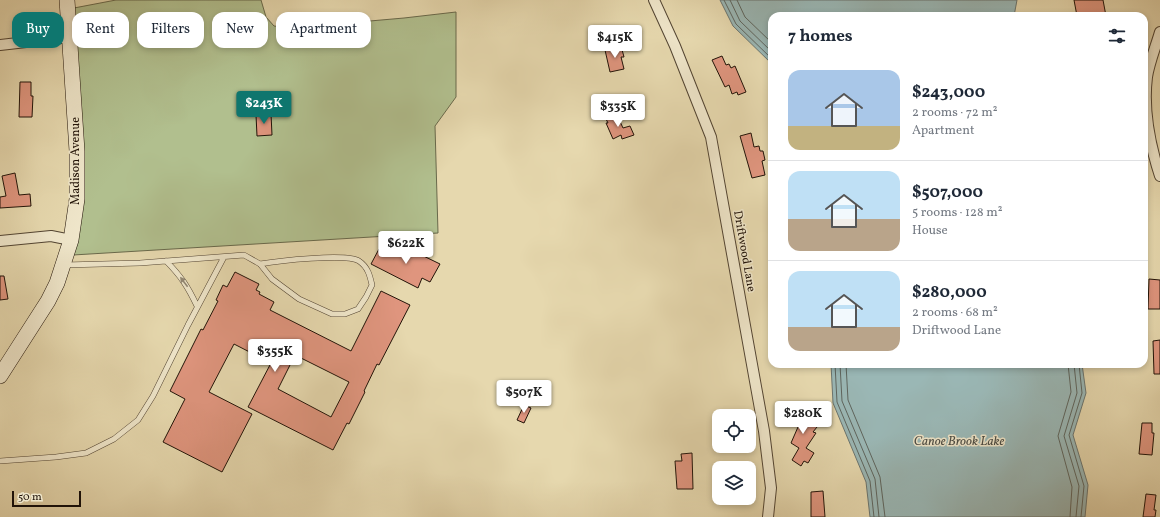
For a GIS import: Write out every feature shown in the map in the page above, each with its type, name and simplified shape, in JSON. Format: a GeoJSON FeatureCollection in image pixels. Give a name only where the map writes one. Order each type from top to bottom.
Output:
{"type":"FeatureCollection","features":[{"type":"Feature","properties":{"kind":"street","name":"Madison Avenue"},"geometry":{"type":"LineString","coordinates":[[0,376],[48,301],[57,283],[71,240],[77,199],[77,151],[67,0]]}},
{"type":"Feature","properties":{"kind":"street","name":"Driftwood Lane"},"geometry":{"type":"LineString","coordinates":[[654,0],[675,46],[711,137],[764,431],[771,488],[768,517]]}},
{"type":"Feature","properties":{"kind":"street"},"geometry":{"type":"LineString","coordinates":[[1148,73],[1160,32]]}},
{"type":"Feature","properties":{"kind":"street"},"geometry":{"type":"LineString","coordinates":[[0,45],[70,38]]}},
{"type":"Feature","properties":{"kind":"street"},"geometry":{"type":"LineString","coordinates":[[1148,123],[1160,176]]}},
{"type":"Feature","properties":{"kind":"street"},"geometry":{"type":"LineString","coordinates":[[0,241],[51,236],[71,240]]}},
{"type":"Feature","properties":{"kind":"lane"},"geometry":{"type":"LineString","coordinates":[[64,264],[92,265],[244,255],[260,264],[272,279],[299,299],[332,314],[345,314],[358,309],[372,285],[368,270],[359,261],[345,257],[273,261],[260,264]]}},
{"type":"Feature","properties":{"kind":"lane"},"geometry":{"type":"LineString","coordinates":[[0,460],[56,457],[86,453],[114,439],[138,420],[149,402],[197,306],[224,257]]}},
{"type":"Feature","properties":{"kind":"lane"},"geometry":{"type":"LineString","coordinates":[[166,261],[188,287],[197,306]]}},
{"type":"Feature","properties":{"kind":"green space"},"geometry":{"type":"Polygon","coordinates":[[[116,0],[261,0],[265,12],[212,12],[212,48],[268,48],[268,19],[276,26],[276,48],[371,48],[371,21],[456,12],[456,97],[435,126],[438,233],[73,255],[74,48],[129,48],[129,12],[74,12],[74,8],[116,0]]]}},
{"type":"Feature","properties":{"kind":"water"},"geometry":{"type":"Polygon","coordinates":[[[720,0],[1017,0],[1015,12],[768,12],[768,60],[733,26],[720,0]]]}},
{"type":"Feature","properties":{"kind":"water","name":"Canoe Brook Lake"},"geometry":{"type":"Polygon","coordinates":[[[831,368],[1083,368],[1086,393],[1073,435],[1088,485],[1085,517],[870,517],[866,482],[833,403],[831,368]]]}},
{"type":"Feature","properties":{"kind":"building"},"geometry":{"type":"Polygon","coordinates":[[[1074,0],[1103,0],[1105,12],[1076,12],[1074,0]]]}},
{"type":"Feature","properties":{"kind":"building"},"geometry":{"type":"Polygon","coordinates":[[[621,46],[624,57],[621,57],[624,69],[610,72],[605,50],[621,46]]]}},
{"type":"Feature","properties":{"kind":"building"},"geometry":{"type":"Polygon","coordinates":[[[722,56],[726,65],[729,64],[731,68],[735,66],[746,92],[738,95],[737,92],[732,94],[729,85],[725,87],[712,60],[722,56]]]}},
{"type":"Feature","properties":{"kind":"building"},"geometry":{"type":"Polygon","coordinates":[[[20,82],[31,82],[31,96],[33,96],[32,117],[19,117],[20,82]]]}},
{"type":"Feature","properties":{"kind":"building"},"geometry":{"type":"Polygon","coordinates":[[[616,113],[623,128],[630,126],[634,135],[622,139],[621,135],[613,139],[605,117],[616,113]]]}},
{"type":"Feature","properties":{"kind":"building"},"geometry":{"type":"Polygon","coordinates":[[[271,114],[272,135],[257,136],[256,115],[271,114]]]}},
{"type":"Feature","properties":{"kind":"building"},"geometry":{"type":"Polygon","coordinates":[[[751,133],[754,147],[759,146],[760,151],[763,151],[765,160],[762,161],[765,175],[752,178],[740,136],[751,133]]]}},
{"type":"Feature","properties":{"kind":"building"},"geometry":{"type":"Polygon","coordinates":[[[15,173],[19,195],[30,194],[31,206],[0,208],[0,197],[6,196],[2,176],[15,173]]]}},
{"type":"Feature","properties":{"kind":"building"},"geometry":{"type":"Polygon","coordinates":[[[394,245],[402,249],[403,246],[440,264],[430,282],[422,278],[418,288],[371,264],[379,249],[389,254],[394,245]]]}},
{"type":"Feature","properties":{"kind":"building"},"geometry":{"type":"Polygon","coordinates":[[[235,272],[259,284],[256,290],[260,292],[259,294],[274,302],[270,310],[351,351],[381,291],[410,305],[379,365],[377,364],[349,424],[347,423],[333,450],[248,407],[271,363],[234,344],[209,392],[252,414],[222,472],[163,442],[185,399],[170,391],[201,329],[203,330],[218,301],[216,300],[223,285],[227,287],[235,272]],[[295,355],[278,389],[331,417],[349,382],[295,355]]]}},
{"type":"Feature","properties":{"kind":"building"},"geometry":{"type":"Polygon","coordinates":[[[0,276],[4,276],[8,299],[0,300],[0,276]]]}},
{"type":"Feature","properties":{"kind":"building"},"geometry":{"type":"Polygon","coordinates":[[[1149,279],[1160,280],[1160,309],[1148,309],[1149,279]]]}},
{"type":"Feature","properties":{"kind":"building"},"geometry":{"type":"Polygon","coordinates":[[[1160,340],[1160,374],[1154,374],[1153,341],[1160,340]]]}},
{"type":"Feature","properties":{"kind":"building"},"geometry":{"type":"Polygon","coordinates":[[[524,405],[531,408],[524,423],[517,420],[524,405]]]}},
{"type":"Feature","properties":{"kind":"building"},"geometry":{"type":"Polygon","coordinates":[[[805,405],[810,409],[807,414],[815,418],[812,423],[817,427],[813,432],[816,433],[806,448],[814,453],[808,463],[804,461],[801,466],[792,460],[799,448],[791,443],[798,427],[793,424],[794,422],[792,420],[799,408],[802,409],[805,405]]]}},
{"type":"Feature","properties":{"kind":"building"},"geometry":{"type":"Polygon","coordinates":[[[1142,423],[1152,423],[1152,433],[1154,433],[1152,455],[1139,454],[1142,423]]]}},
{"type":"Feature","properties":{"kind":"building"},"geometry":{"type":"Polygon","coordinates":[[[692,453],[693,489],[677,489],[675,461],[682,461],[681,454],[692,453]]]}},
{"type":"Feature","properties":{"kind":"building"},"geometry":{"type":"Polygon","coordinates":[[[823,491],[825,517],[811,517],[811,492],[823,491]]]}},
{"type":"Feature","properties":{"kind":"building"},"geometry":{"type":"Polygon","coordinates":[[[1146,494],[1156,495],[1154,510],[1156,510],[1155,517],[1143,517],[1146,494]]]}}]}
